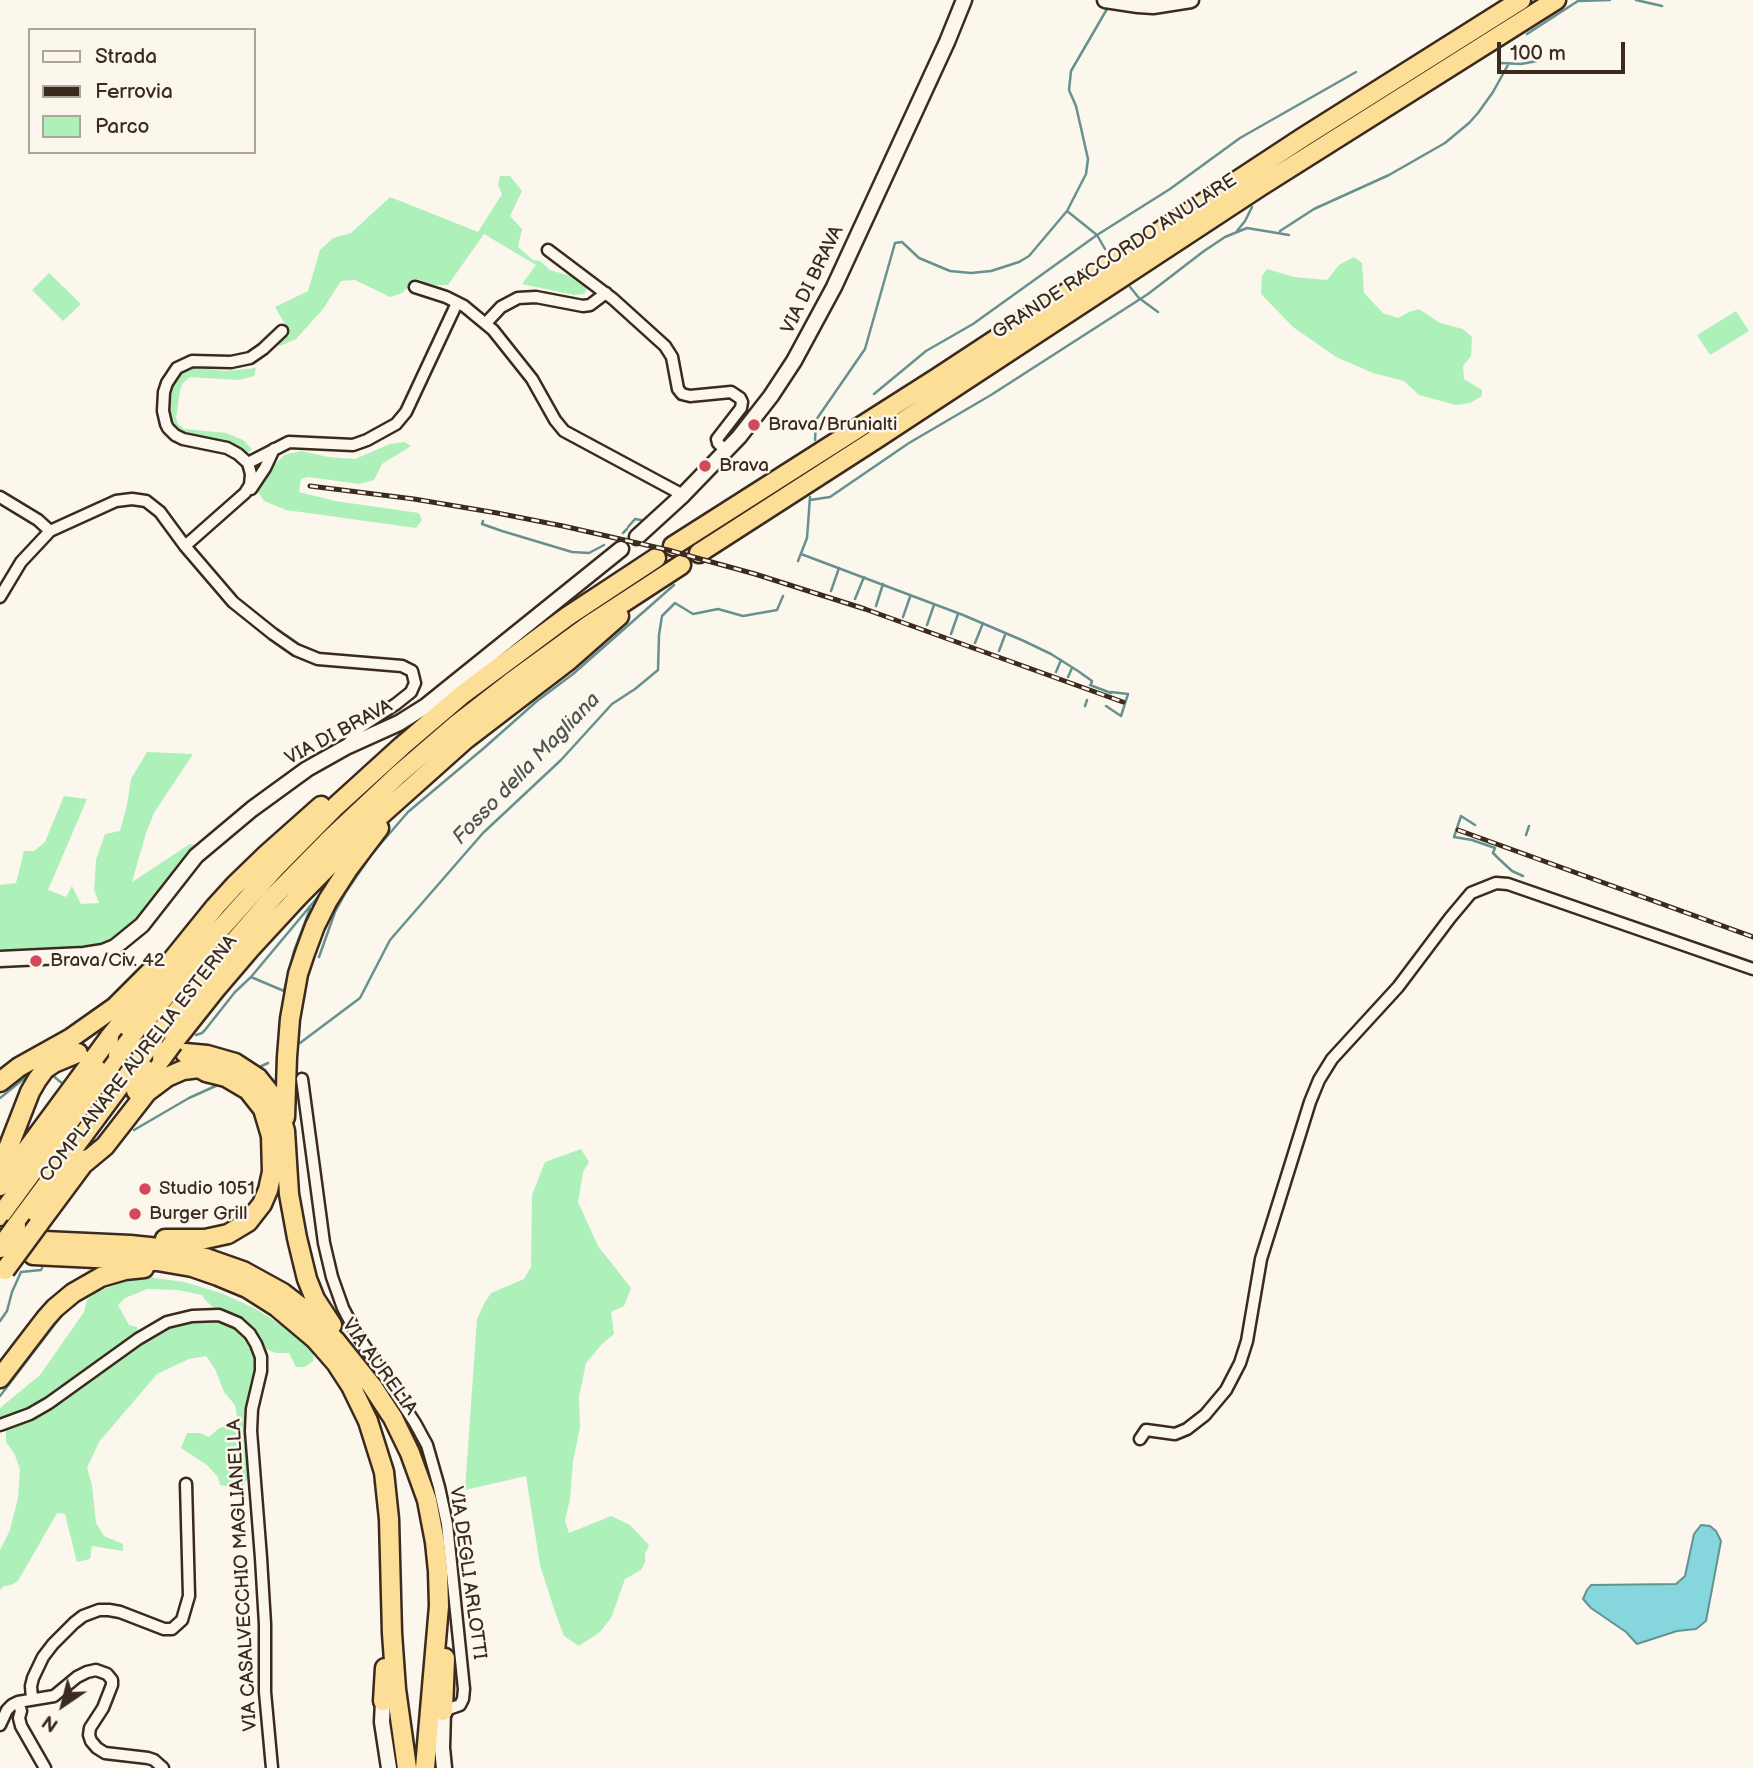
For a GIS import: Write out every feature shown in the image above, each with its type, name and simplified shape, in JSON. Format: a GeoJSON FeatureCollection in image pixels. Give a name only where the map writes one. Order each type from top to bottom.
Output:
{"type":"FeatureCollection","features":[{"type":"Feature","properties":{"kind":"highway","name":"GRANDE RACCORDO ANULARE"},"geometry":{"type":"LineString","coordinates":[[673,546],[914,393],[1302,138],[1521,0]]}},
{"type":"Feature","properties":{"kind":"highway","name":"GRANDE RACCORDO ANULARE"},"geometry":{"type":"LineString","coordinates":[[699,553],[1261,186],[1556,0]]}},
{"type":"Feature","properties":{"kind":"highway"},"geometry":{"type":"LineString","coordinates":[[0,1216],[118,1055],[207,944],[274,869],[336,806],[473,687],[568,617],[656,558]]}},
{"type":"Feature","properties":{"kind":"highway","name":"COMPLANARE AURELIA ESTERNA"},"geometry":{"type":"LineString","coordinates":[[0,1248],[153,1041],[221,957],[274,896],[338,831],[457,724],[512,681],[589,625],[676,568],[577,654],[434,767],[363,831],[298,897],[228,974],[179,1048],[162,1058],[82,1166],[38,1241],[3,1273]]}},
{"type":"Feature","properties":{"kind":"highway"},"geometry":{"type":"LineString","coordinates":[[0,1186],[87,1055],[109,1038],[215,907],[250,869],[319,808],[373,764],[402,746]]}},
{"type":"Feature","properties":{"kind":"highway"},"geometry":{"type":"LineString","coordinates":[[372,1386],[308,1284],[289,1194],[285,1131],[286,1057],[298,974],[315,926],[328,900],[371,837],[424,783],[434,767]]}},
{"type":"Feature","properties":{"kind":"highway"},"geometry":{"type":"LineString","coordinates":[[0,1082],[19,1067],[71,1038],[115,1007],[187,932],[215,907]]}},
{"type":"Feature","properties":{"kind":"highway"},"geometry":{"type":"LineString","coordinates":[[179,1048],[207,1055],[222,1067],[226,1077],[269,1091],[278,1106],[285,1131]]}},
{"type":"Feature","properties":{"kind":"highway"},"geometry":{"type":"LineString","coordinates":[[0,1170],[37,1080],[54,1063],[87,1055]]}},
{"type":"Feature","properties":{"kind":"highway"},"geometry":{"type":"LineString","coordinates":[[82,1166],[104,1146],[141,1099],[159,1082],[176,1073],[192,1069],[200,1068],[206,1072],[222,1067]]}},
{"type":"Feature","properties":{"kind":"highway"},"geometry":{"type":"LineString","coordinates":[[74,1242],[106,1237],[205,1239],[228,1234],[248,1222],[267,1194],[272,1172],[271,1136],[267,1118],[256,1097],[253,1084]]}},
{"type":"Feature","properties":{"kind":"highway","name":"VIA AURELIA"},"geometry":{"type":"LineString","coordinates":[[38,1241],[169,1249],[206,1258],[249,1274],[284,1293],[316,1319],[372,1386],[401,1433],[417,1469],[427,1500],[438,1560],[439,1606],[425,1768]]}},
{"type":"Feature","properties":{"kind":"highway","name":"VIA AURELIA"},"geometry":{"type":"LineString","coordinates":[[38,1241],[130,1259],[175,1263],[242,1285],[283,1312],[315,1339],[335,1363],[351,1386],[368,1421],[386,1486],[396,1689],[407,1768]]}},
{"type":"Feature","properties":{"kind":"highway"},"geometry":{"type":"LineString","coordinates":[[0,1378],[46,1318],[64,1300],[85,1285],[125,1269],[153,1267],[183,1272],[283,1312]]}},
{"type":"Feature","properties":{"kind":"highway"},"geometry":{"type":"LineString","coordinates":[[439,1606],[446,1646],[443,1711]]}},
{"type":"Feature","properties":{"kind":"highway"},"geometry":{"type":"LineString","coordinates":[[383,1700],[391,1612]]}},
{"type":"Feature","properties":{"kind":"street","name":"VIA DI BRAVA"},"geometry":{"type":"LineString","coordinates":[[637,537],[726,451],[772,396],[818,320],[964,0]]}},
{"type":"Feature","properties":{"kind":"street"},"geometry":{"type":"LineString","coordinates":[[1105,0],[1153,6],[1191,0]]}},
{"type":"Feature","properties":{"kind":"street"},"geometry":{"type":"LineString","coordinates":[[548,250],[606,293],[667,350],[674,365],[678,389],[682,394],[690,397],[731,392],[740,398],[741,408],[717,439],[726,451]]}},
{"type":"Feature","properties":{"kind":"street"},"geometry":{"type":"LineString","coordinates":[[415,287],[446,297],[486,323],[527,372],[564,431],[683,495]]}},
{"type":"Feature","properties":{"kind":"street"},"geometry":{"type":"LineString","coordinates":[[486,323],[501,307],[518,298],[536,298],[583,306],[606,293]]}},
{"type":"Feature","properties":{"kind":"street"},"geometry":{"type":"LineString","coordinates":[[248,463],[292,441],[353,445],[396,424],[407,412],[457,303]]}},
{"type":"Feature","properties":{"kind":"street"},"geometry":{"type":"LineString","coordinates":[[245,493],[251,479],[248,463],[242,456],[227,448],[188,440],[172,432],[164,417],[164,392],[172,375],[181,365],[192,361],[231,362],[247,359],[282,331]]}},
{"type":"Feature","properties":{"kind":"street"},"geometry":{"type":"LineString","coordinates":[[185,546],[255,485],[274,449]]}},
{"type":"Feature","properties":{"kind":"street"},"geometry":{"type":"LineString","coordinates":[[0,496],[55,528]]}},
{"type":"Feature","properties":{"kind":"street"},"geometry":{"type":"LineString","coordinates":[[0,597],[21,562],[55,528],[116,501],[146,501],[155,507],[233,602],[303,653],[325,661],[402,666],[412,671],[415,682],[411,692],[359,728],[348,746]]}},
{"type":"Feature","properties":{"kind":"street","name":"VIA DI BRAVA"},"geometry":{"type":"LineString","coordinates":[[0,959],[84,955],[115,947],[142,925],[197,856],[252,809],[290,780],[348,746],[399,723],[426,706],[621,549]]}},
{"type":"Feature","properties":{"kind":"street"},"geometry":{"type":"LineString","coordinates":[[1140,1439],[1146,1430],[1175,1434],[1187,1429],[1205,1415],[1226,1390],[1240,1363],[1247,1341],[1261,1259],[1319,1080],[1332,1059],[1398,987],[1471,893],[1496,883],[1508,884],[1753,970]]}},
{"type":"Feature","properties":{"kind":"street","name":"VIA DEGLI ARLOTTI"},"geometry":{"type":"LineString","coordinates":[[302,1079],[324,1243],[332,1277],[343,1308],[356,1333],[427,1445],[439,1487],[447,1524],[464,1689],[460,1705],[443,1711]]}},
{"type":"Feature","properties":{"kind":"street","name":"VIA CASALVECCHIO MAGLIANELLA"},"geometry":{"type":"LineString","coordinates":[[0,1425],[49,1403],[138,1339],[167,1322],[192,1315],[219,1315],[238,1323],[250,1334],[261,1357],[251,1431],[265,1616],[265,1692],[272,1768]]}},
{"type":"Feature","properties":{"kind":"street"},"geometry":{"type":"LineString","coordinates":[[33,1699],[31,1686],[43,1657],[83,1616],[99,1610],[108,1610],[164,1629],[177,1626],[189,1595],[186,1484]]}},
{"type":"Feature","properties":{"kind":"street"},"geometry":{"type":"LineString","coordinates":[[0,1725],[7,1710],[18,1702],[54,1696],[75,1678],[87,1672],[105,1673],[111,1679],[112,1685],[103,1708],[90,1728],[91,1741],[106,1753],[148,1758],[163,1768]]}},
{"type":"Feature","properties":{"kind":"street"},"geometry":{"type":"LineString","coordinates":[[383,1700],[382,1722],[389,1768]]}},
{"type":"Feature","properties":{"kind":"street"},"geometry":{"type":"LineString","coordinates":[[18,1702],[21,1726],[45,1768]]}},
{"type":"Feature","properties":{"kind":"street"},"geometry":{"type":"LineString","coordinates":[[443,1711],[444,1768]]}},
{"type":"Feature","properties":{"kind":"green space"},"geometry":{"type":"Polygon","coordinates":[[[500,176],[510,176],[522,191],[510,216],[522,229],[518,247],[550,270],[574,277],[587,289],[584,294],[574,295],[522,284],[536,265],[484,234],[448,285],[434,285],[417,279],[402,293],[390,297],[355,280],[341,281],[323,309],[296,339],[280,346],[275,341],[285,324],[275,307],[308,291],[320,250],[333,238],[351,233],[390,197],[478,232],[502,194],[498,185],[500,176]]]}},
{"type":"Feature","properties":{"kind":"green space"},"geometry":{"type":"Polygon","coordinates":[[[1354,257],[1362,263],[1364,293],[1383,313],[1398,318],[1419,309],[1440,323],[1463,329],[1472,337],[1471,356],[1463,366],[1464,379],[1482,390],[1482,396],[1470,403],[1456,405],[1419,395],[1404,381],[1373,373],[1336,357],[1293,327],[1261,294],[1262,276],[1267,269],[1294,277],[1327,280],[1339,265],[1354,257]]]}},
{"type":"Feature","properties":{"kind":"green space"},"geometry":{"type":"Polygon","coordinates":[[[49,273],[81,304],[63,321],[32,290],[49,273]]]}},
{"type":"Feature","properties":{"kind":"green space"},"geometry":{"type":"Polygon","coordinates":[[[1736,311],[1749,331],[1710,355],[1697,335],[1736,311]]]}},
{"type":"Feature","properties":{"kind":"green space"},"geometry":{"type":"Polygon","coordinates":[[[197,368],[225,371],[256,368],[254,376],[239,380],[190,377],[180,390],[176,418],[184,429],[226,433],[243,440],[252,449],[245,456],[180,435],[168,421],[167,400],[170,384],[176,373],[197,368]]]}},
{"type":"Feature","properties":{"kind":"green space"},"geometry":{"type":"Polygon","coordinates":[[[405,442],[411,446],[382,464],[374,480],[359,484],[308,477],[301,479],[299,492],[335,501],[419,513],[422,520],[416,528],[286,510],[264,501],[258,492],[268,472],[284,455],[301,451],[355,459],[390,444],[405,442]]]}},
{"type":"Feature","properties":{"kind":"green space"},"geometry":{"type":"Polygon","coordinates":[[[147,752],[193,754],[154,813],[132,882],[190,844],[197,845],[184,869],[135,924],[113,943],[0,954],[0,885],[16,883],[24,851],[34,851],[45,842],[64,796],[87,799],[48,890],[66,897],[72,886],[81,904],[99,903],[94,890],[96,860],[105,834],[120,831],[131,779],[147,752]]]}},
{"type":"Feature","properties":{"kind":"green space"},"geometry":{"type":"Polygon","coordinates":[[[581,1149],[589,1162],[583,1172],[578,1202],[598,1246],[631,1288],[624,1306],[611,1312],[614,1334],[586,1363],[579,1397],[580,1428],[565,1521],[569,1533],[611,1516],[630,1525],[649,1545],[641,1570],[625,1579],[611,1618],[600,1632],[579,1646],[564,1636],[540,1565],[526,1476],[465,1490],[477,1319],[491,1293],[524,1279],[531,1267],[532,1195],[545,1162],[581,1149]]]}},
{"type":"Feature","properties":{"kind":"green space"},"geometry":{"type":"Polygon","coordinates":[[[141,1276],[184,1282],[221,1293],[254,1308],[291,1331],[314,1350],[313,1361],[305,1367],[296,1367],[289,1353],[276,1353],[266,1349],[259,1336],[249,1327],[214,1308],[202,1295],[178,1290],[147,1289],[125,1298],[118,1305],[129,1325],[137,1327],[138,1330],[131,1337],[35,1408],[0,1421],[0,1408],[40,1375],[84,1312],[87,1300],[94,1293],[141,1276]]]}},
{"type":"Feature","properties":{"kind":"green space"},"geometry":{"type":"Polygon","coordinates":[[[202,1321],[232,1324],[251,1339],[257,1360],[245,1430],[249,1477],[243,1485],[220,1485],[218,1477],[207,1465],[181,1448],[187,1433],[200,1433],[209,1437],[219,1428],[227,1426],[233,1429],[238,1422],[235,1405],[224,1392],[215,1369],[206,1356],[189,1359],[157,1374],[99,1442],[87,1468],[92,1485],[96,1523],[104,1536],[123,1544],[123,1551],[92,1546],[90,1559],[77,1562],[65,1514],[57,1513],[18,1581],[0,1590],[0,1550],[10,1530],[18,1498],[20,1469],[6,1442],[6,1430],[10,1425],[34,1416],[164,1330],[202,1321]]]}},
{"type":"Feature","properties":{"kind":"water"},"geometry":{"type":"Polygon","coordinates":[[[1701,1525],[1710,1526],[1721,1541],[1706,1621],[1696,1629],[1677,1631],[1637,1644],[1626,1632],[1591,1608],[1583,1599],[1591,1585],[1676,1584],[1685,1576],[1694,1534],[1701,1525]]]}},
{"type":"Feature","properties":{"kind":"waterway"},"geometry":{"type":"LineString","coordinates":[[1527,34],[1578,1],[1610,0]]}},
{"type":"Feature","properties":{"kind":"waterway"},"geometry":{"type":"LineString","coordinates":[[1636,0],[1662,6]]}},
{"type":"Feature","properties":{"kind":"waterway","name":"Fosso della Magliana"},"geometry":{"type":"LineString","coordinates":[[815,440],[816,420],[865,349],[895,243],[902,242],[919,258],[950,271],[991,271],[1029,256],[1067,211],[1086,174],[1088,159],[1076,106],[1069,90],[1071,71],[1107,9]]}},
{"type":"Feature","properties":{"kind":"waterway"},"geometry":{"type":"LineString","coordinates":[[1501,63],[1521,64],[1537,61]]}},
{"type":"Feature","properties":{"kind":"waterway"},"geometry":{"type":"LineString","coordinates":[[1280,231],[1314,209],[1389,175],[1445,143],[1478,113],[1509,63]]}},
{"type":"Feature","properties":{"kind":"waterway"},"geometry":{"type":"LineString","coordinates":[[874,394],[926,351],[973,324],[1097,235],[1170,189],[1240,138],[1356,72]]}},
{"type":"Feature","properties":{"kind":"waterway"},"geometry":{"type":"LineString","coordinates":[[1237,231],[1252,207]]}},
{"type":"Feature","properties":{"kind":"waterway"},"geometry":{"type":"LineString","coordinates":[[1067,211],[1097,235],[1105,249]]}},
{"type":"Feature","properties":{"kind":"waterway"},"geometry":{"type":"LineString","coordinates":[[810,500],[830,497],[909,443],[991,395],[1148,294],[1225,237],[1247,228],[1289,235]]}},
{"type":"Feature","properties":{"kind":"waterway"},"geometry":{"type":"LineString","coordinates":[[1130,287],[1139,298],[1158,312]]}},
{"type":"Feature","properties":{"kind":"waterway","name":"Fosso della Magliana"},"geometry":{"type":"LineString","coordinates":[[798,561],[807,538],[810,497]]}},
{"type":"Feature","properties":{"kind":"waterway"},"geometry":{"type":"LineString","coordinates":[[628,527],[635,519],[641,520]]}},
{"type":"Feature","properties":{"kind":"waterway"},"geometry":{"type":"LineString","coordinates":[[483,521],[482,524],[502,531],[572,552],[589,553],[604,545]]}},
{"type":"Feature","properties":{"kind":"waterway"},"geometry":{"type":"LineString","coordinates":[[623,533],[627,529]]}},
{"type":"Feature","properties":{"kind":"waterway"},"geometry":{"type":"LineString","coordinates":[[801,554],[1024,641],[1078,671],[1092,681],[1091,684]]}},
{"type":"Feature","properties":{"kind":"waterway"},"geometry":{"type":"LineString","coordinates":[[831,591],[839,568]]}},
{"type":"Feature","properties":{"kind":"waterway"},"geometry":{"type":"LineString","coordinates":[[855,599],[864,577]]}},
{"type":"Feature","properties":{"kind":"waterway"},"geometry":{"type":"LineString","coordinates":[[876,606],[883,584]]}},
{"type":"Feature","properties":{"kind":"waterway"},"geometry":{"type":"LineString","coordinates":[[319,957],[335,912],[346,892],[371,855],[408,812],[537,701],[573,674],[674,585]]}},
{"type":"Feature","properties":{"kind":"waterway","name":"Fosso della Magliana"},"geometry":{"type":"LineString","coordinates":[[300,1043],[360,998],[390,940],[483,833],[561,760],[612,704],[658,670],[662,616],[675,603],[693,614],[718,609],[743,616],[777,610],[783,596]]}},
{"type":"Feature","properties":{"kind":"waterway"},"geometry":{"type":"LineString","coordinates":[[903,617],[910,597]]}},
{"type":"Feature","properties":{"kind":"waterway"},"geometry":{"type":"LineString","coordinates":[[927,625],[934,605]]}},
{"type":"Feature","properties":{"kind":"waterway"},"geometry":{"type":"LineString","coordinates":[[951,634],[958,614]]}},
{"type":"Feature","properties":{"kind":"waterway"},"geometry":{"type":"LineString","coordinates":[[975,643],[983,623]]}},
{"type":"Feature","properties":{"kind":"waterway"},"geometry":{"type":"LineString","coordinates":[[999,651],[1005,635]]}},
{"type":"Feature","properties":{"kind":"waterway"},"geometry":{"type":"LineString","coordinates":[[1056,672],[1061,660]]}},
{"type":"Feature","properties":{"kind":"waterway"},"geometry":{"type":"LineString","coordinates":[[1068,677],[1072,668]]}},
{"type":"Feature","properties":{"kind":"waterway"},"geometry":{"type":"LineString","coordinates":[[1090,685],[1111,693],[1128,694],[1121,716],[1106,706]]}},
{"type":"Feature","properties":{"kind":"waterway"},"geometry":{"type":"LineString","coordinates":[[1085,706],[1087,700]]}},
{"type":"Feature","properties":{"kind":"waterway"},"geometry":{"type":"LineString","coordinates":[[1475,825],[1461,816],[1454,837],[1495,848],[1493,853],[1512,871],[1523,876]]}},
{"type":"Feature","properties":{"kind":"waterway"},"geometry":{"type":"LineString","coordinates":[[1526,835],[1529,826]]}},
{"type":"Feature","properties":{"kind":"waterway"},"geometry":{"type":"LineString","coordinates":[[196,1035],[205,1030],[327,886]]}},
{"type":"Feature","properties":{"kind":"waterway"},"geometry":{"type":"LineString","coordinates":[[251,977],[284,991],[294,951],[310,909]]}},
{"type":"Feature","properties":{"kind":"waterway","name":"Fosso della Magliana"},"geometry":{"type":"LineString","coordinates":[[255,1069],[268,1063]]}},
{"type":"Feature","properties":{"kind":"waterway"},"geometry":{"type":"LineString","coordinates":[[0,1098],[31,1073]]}},
{"type":"Feature","properties":{"kind":"waterway"},"geometry":{"type":"LineString","coordinates":[[52,1075],[63,1084]]}},
{"type":"Feature","properties":{"kind":"waterway","name":"Fosso della Magliana"},"geometry":{"type":"LineString","coordinates":[[134,1130],[189,1098],[220,1084]]}},
{"type":"Feature","properties":{"kind":"waterway"},"geometry":{"type":"LineString","coordinates":[[0,1321],[7,1311],[21,1272],[42,1268]]}},
{"type":"Feature","properties":{"kind":"waterway"},"geometry":{"type":"LineString","coordinates":[[0,1396],[58,1320]]}},
{"type":"Feature","properties":{"kind":"railway"},"geometry":{"type":"LineString","coordinates":[[310,486],[497,513],[668,550],[865,609],[1123,702]]}},
{"type":"Feature","properties":{"kind":"railway"},"geometry":{"type":"LineString","coordinates":[[1458,830],[1753,937]]}},
{"type":"Feature","properties":{"kind":"place","name":"Brava/Brunialti"},"geometry":{"type":"Point","coordinates":[754,425]}},
{"type":"Feature","properties":{"kind":"place","name":"Brava"},"geometry":{"type":"Point","coordinates":[705,466]}},
{"type":"Feature","properties":{"kind":"place","name":"Brava/Civ. 42"},"geometry":{"type":"Point","coordinates":[36,961]}},
{"type":"Feature","properties":{"kind":"place","name":"Studio 1051"},"geometry":{"type":"Point","coordinates":[145,1189]}},
{"type":"Feature","properties":{"kind":"place","name":"Burger Grill"},"geometry":{"type":"Point","coordinates":[135,1214]}}]}
